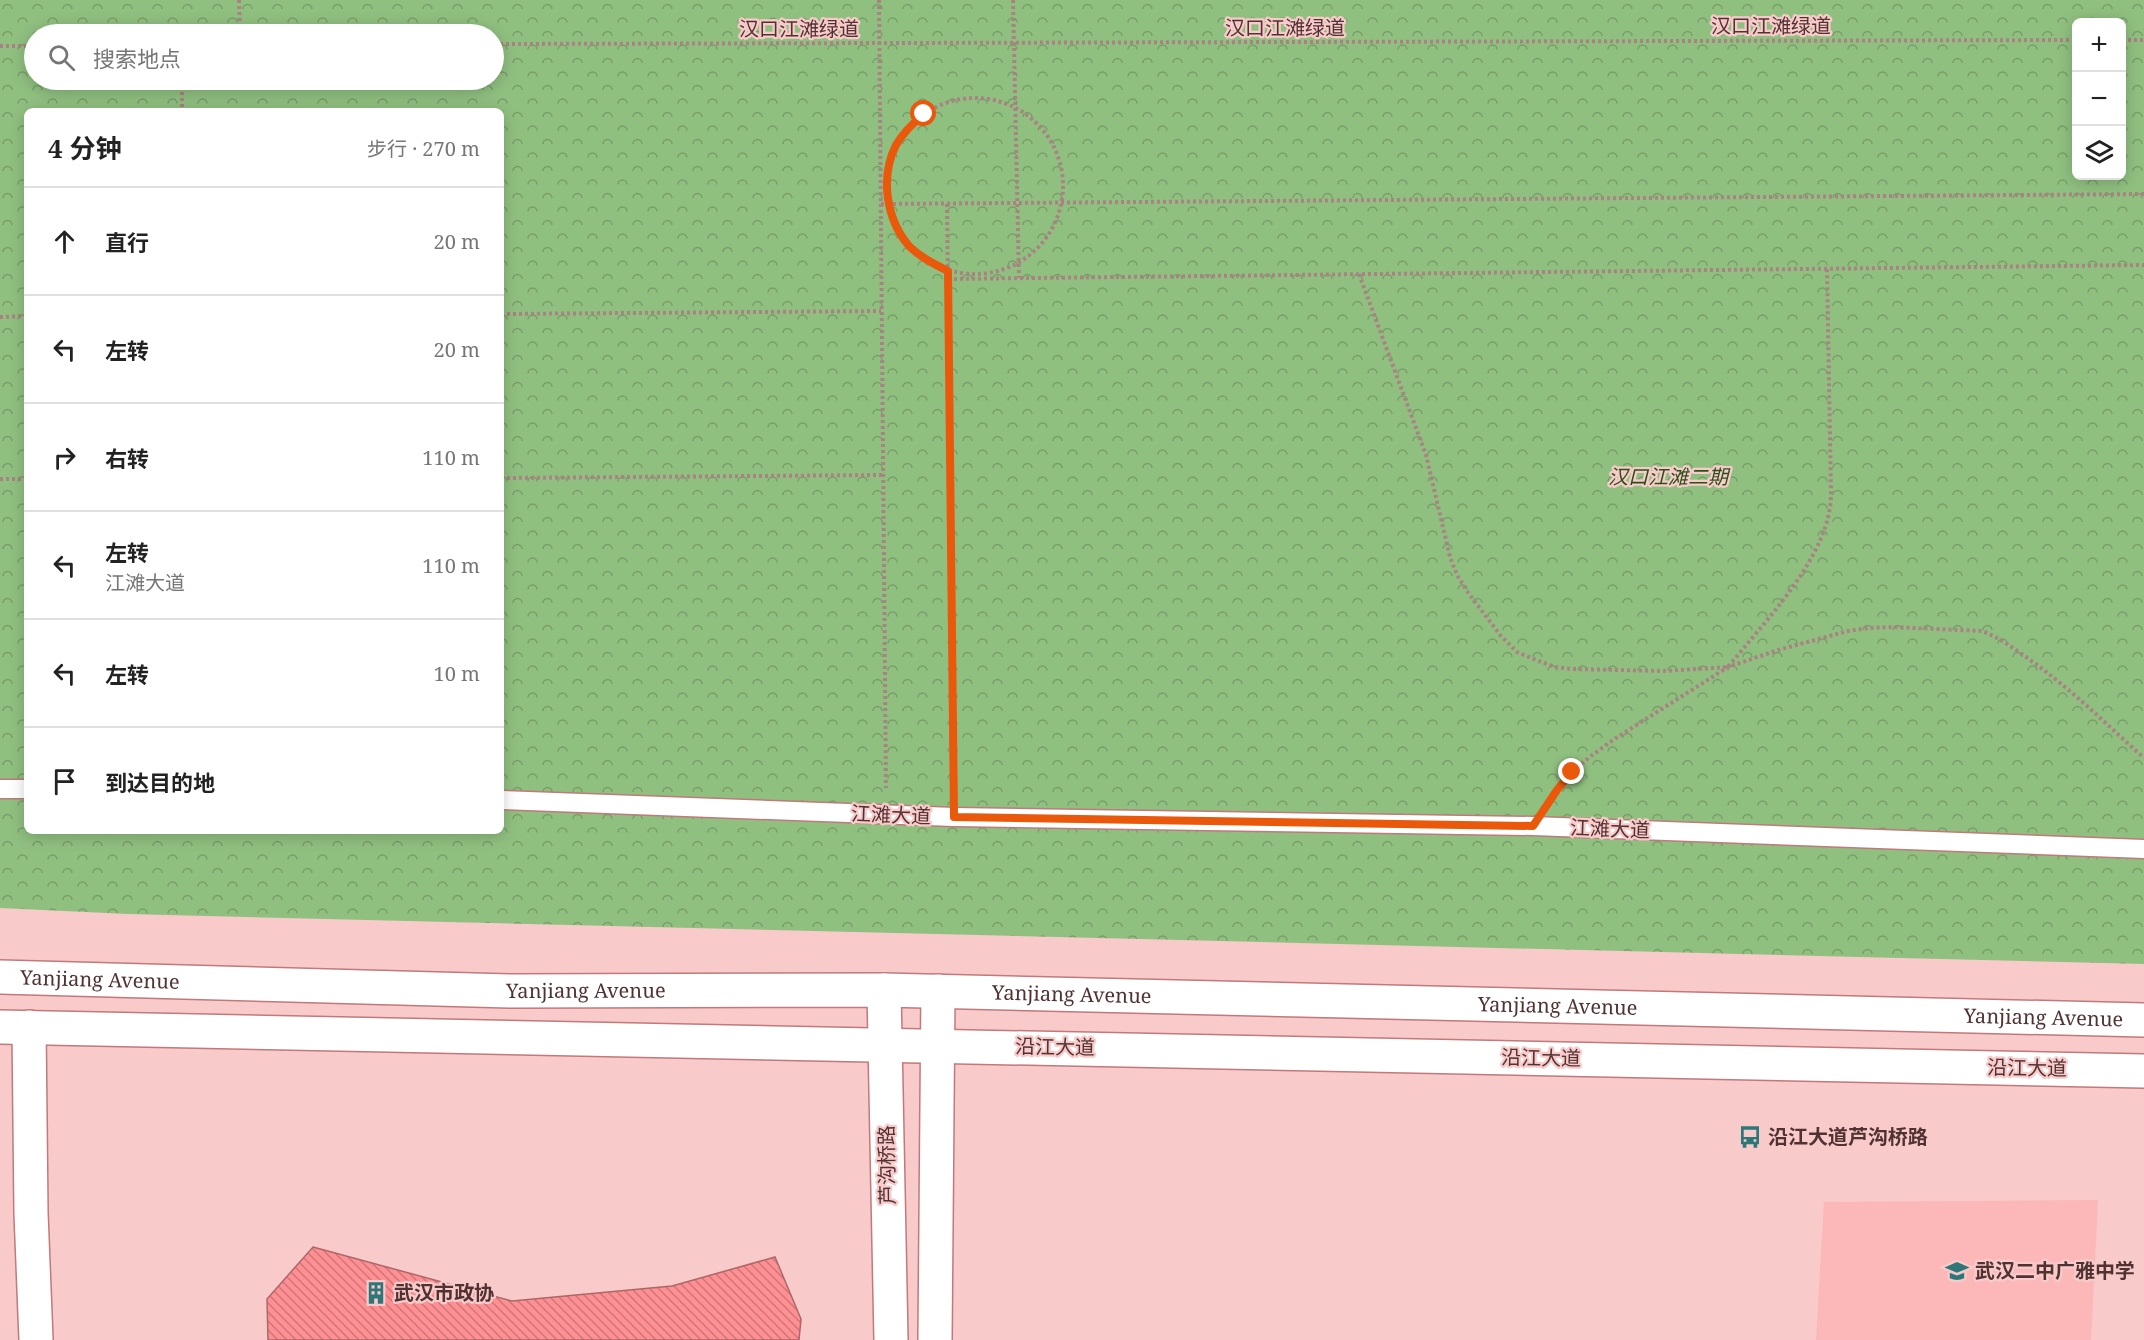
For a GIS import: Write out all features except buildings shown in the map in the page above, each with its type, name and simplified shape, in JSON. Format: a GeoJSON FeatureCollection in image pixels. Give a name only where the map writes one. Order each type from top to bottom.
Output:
{"type":"FeatureCollection","features":[{"type":"Feature","properties":{"kind":"main road","name":"Yanjiang Avenue"},"geometry":{"type":"LineString","coordinates":[[0,977],[510,991],[884,990],[2144,1020]]}},
{"type":"Feature","properties":{"kind":"main road","name":"芦沟桥路"},"geometry":{"type":"LineString","coordinates":[[884,990],[891,1340]]}},
{"type":"Feature","properties":{"kind":"main road"},"geometry":{"type":"LineString","coordinates":[[936,1340],[938,992]]}},
{"type":"Feature","properties":{"kind":"main road"},"geometry":{"type":"LineString","coordinates":[[36,1340],[31,1214],[14,1027],[938,1045]]}},
{"type":"Feature","properties":{"kind":"main road","name":"沿江大道"},"geometry":{"type":"LineString","coordinates":[[938,1045],[2144,1071]]}},
{"type":"Feature","properties":{"kind":"lane"},"geometry":{"type":"LineString","coordinates":[[0,789],[24,789]]}},
{"type":"Feature","properties":{"kind":"lane","name":"江滩大道"},"geometry":{"type":"LineString","coordinates":[[504,800],[954,817],[1533,826],[2144,849]]}},
{"type":"Feature","properties":{"kind":"path"},"geometry":{"type":"LineString","coordinates":[[239,0],[240,24]]}},
{"type":"Feature","properties":{"kind":"path"},"geometry":{"type":"LineString","coordinates":[[879,0],[886,814]]}},
{"type":"Feature","properties":{"kind":"path"},"geometry":{"type":"LineString","coordinates":[[1013,0],[1019,278]]}},
{"type":"Feature","properties":{"kind":"path","name":"汉口江滩绿道"},"geometry":{"type":"LineString","coordinates":[[504,44],[2072,40]]}},
{"type":"Feature","properties":{"kind":"path"},"geometry":{"type":"LineString","coordinates":[[2126,40],[2144,40]]}},
{"type":"Feature","properties":{"kind":"path"},"geometry":{"type":"LineString","coordinates":[[0,46],[24,45]]}},
{"type":"Feature","properties":{"kind":"path"},"geometry":{"type":"LineString","coordinates":[[182,90],[182,108]]}},
{"type":"Feature","properties":{"kind":"path"},"geometry":{"type":"LineString","coordinates":[[963,98],[984,98],[1016,108],[1041,126],[1053,143],[1061,164],[1064,185],[1063,203],[1055,226],[1043,244],[1027,259],[1009,269],[988,274],[966,275],[948,271],[926,260],[910,246],[898,228],[889,204],[887,187],[889,166],[896,146],[908,128],[924,114],[943,103],[963,98]]}},
{"type":"Feature","properties":{"kind":"path"},"geometry":{"type":"LineString","coordinates":[[880,204],[2144,194]]}},
{"type":"Feature","properties":{"kind":"path"},"geometry":{"type":"LineString","coordinates":[[947,204],[954,817]]}},
{"type":"Feature","properties":{"kind":"path"},"geometry":{"type":"LineString","coordinates":[[948,279],[2144,265]]}},
{"type":"Feature","properties":{"kind":"path"},"geometry":{"type":"LineString","coordinates":[[1359,274],[1426,455],[1450,557],[1457,575],[1501,636],[1517,652],[1555,667],[1664,671],[1728,667],[1807,566],[1828,523],[1831,494],[1827,269]]}},
{"type":"Feature","properties":{"kind":"path"},"geometry":{"type":"LineString","coordinates":[[504,314],[881,311]]}},
{"type":"Feature","properties":{"kind":"path"},"geometry":{"type":"LineString","coordinates":[[0,317],[24,316]]}},
{"type":"Feature","properties":{"kind":"path"},"geometry":{"type":"LineString","coordinates":[[504,478],[884,475]]}},
{"type":"Feature","properties":{"kind":"path"},"geometry":{"type":"LineString","coordinates":[[0,479],[24,479]]}},
{"type":"Feature","properties":{"kind":"path"},"geometry":{"type":"LineString","coordinates":[[1533,826],[1572,772],[1616,738],[1728,667],[1778,650],[1848,631],[1868,628],[1982,631],[1993,635],[2039,666],[2086,704],[2144,758]]}},
{"type":"Feature","properties":{"kind":"shaded area","name":"武汉二中广雅中学"},"geometry":{"type":"Polygon","coordinates":[[[2098,1200],[2091,1340],[1816,1340],[1824,1202],[2098,1200]]]}},
{"type":"Feature","properties":{"kind":"green space","name":"汉口江滩二期"},"geometry":{"type":"Polygon","coordinates":[[[0,0],[2144,0],[2144,964],[128,914],[0,908],[0,0]]]}},
{"type":"Feature","properties":{"kind":"place","name":"沿江大道芦沟桥路"},"geometry":{"type":"Point","coordinates":[1750,1137]}},
{"type":"Feature","properties":{"kind":"place","name":"武汉二中广雅中学"},"geometry":{"type":"Point","coordinates":[1957,1271]}},
{"type":"Feature","properties":{"kind":"place","name":"武汉市政协"},"geometry":{"type":"Point","coordinates":[376,1293]}},
{"type":"Feature","properties":{"kind":"route"},"geometry":{"type":"LineString","coordinates":[[924,114],[908,128],[896,146],[889,166],[887,187],[890,208],[898,228],[910,246],[926,260],[948,271],[954,817],[1533,826],[1572,772]]}}]}
